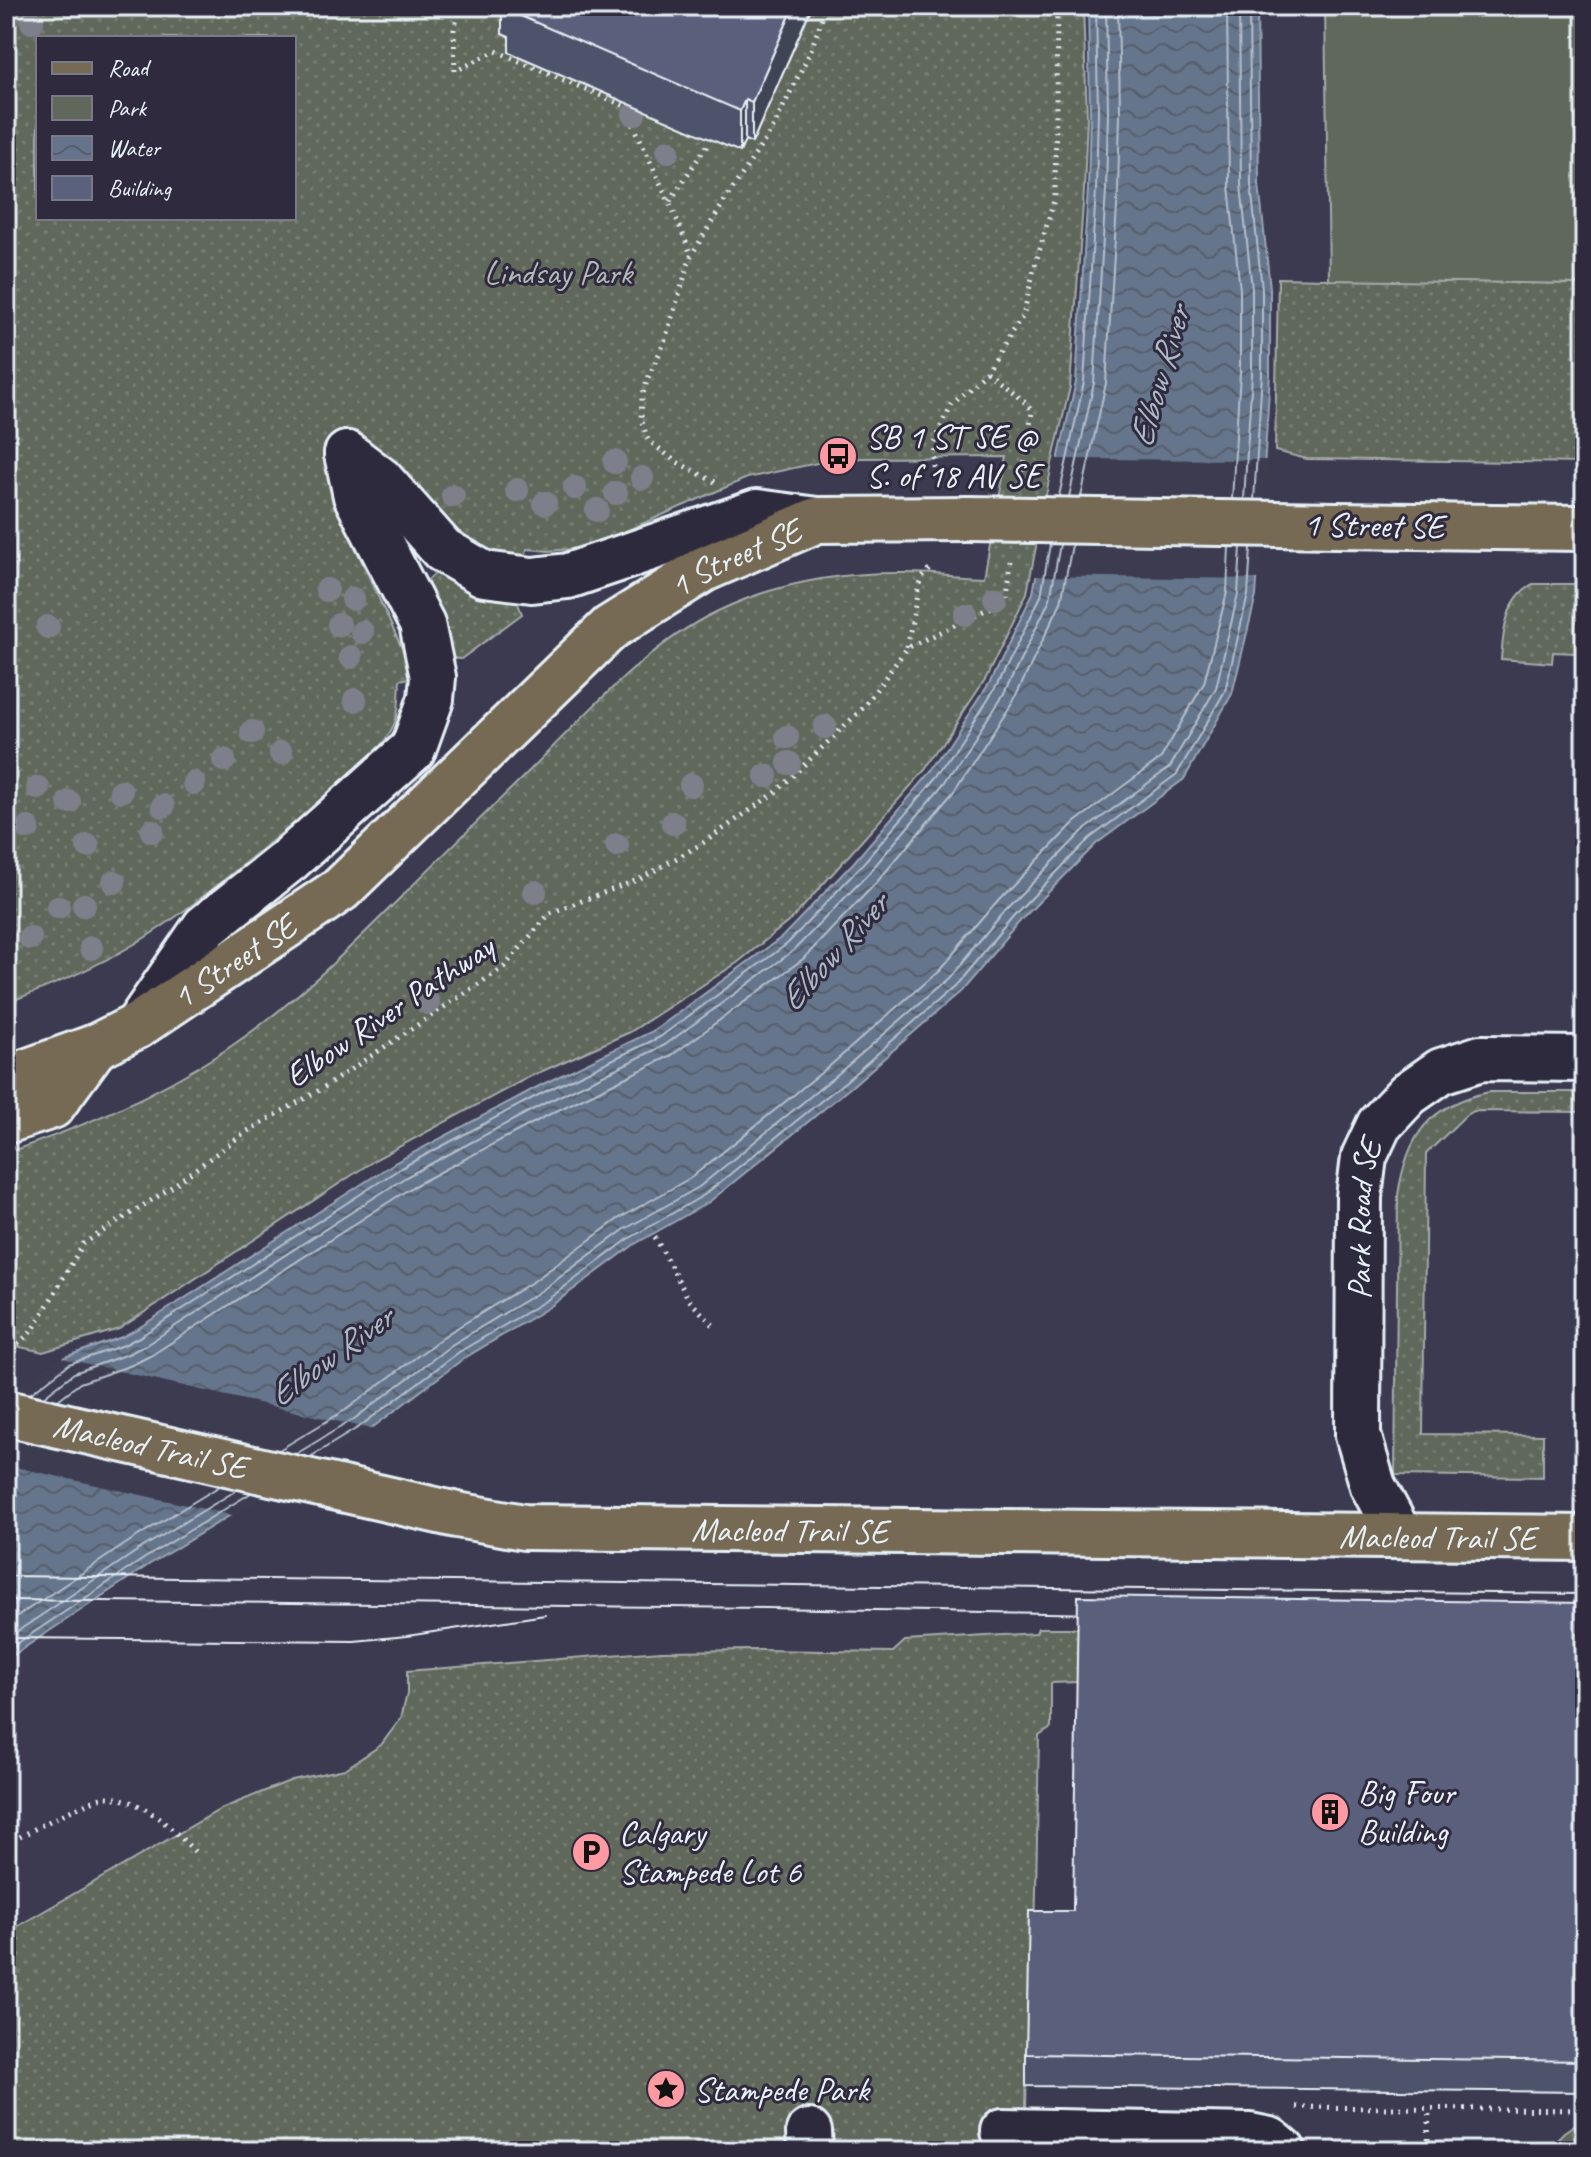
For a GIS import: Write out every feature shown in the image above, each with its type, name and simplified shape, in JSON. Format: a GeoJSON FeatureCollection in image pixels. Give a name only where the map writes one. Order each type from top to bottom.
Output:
{"type":"FeatureCollection","features":[{"type":"Feature","properties":{"kind":"main road","name":"1 Street SE"},"geometry":{"type":"LineString","coordinates":[[6,1079],[95,1047],[137,1026],[341,889],[610,628],[704,569],[817,520],[970,519],[1585,528]]}},
{"type":"Feature","properties":{"kind":"main road"},"geometry":{"type":"LineString","coordinates":[[6,1121],[52,1106],[95,1047]]}},
{"type":"Feature","properties":{"kind":"main road","name":"Macleod Trail SE"},"geometry":{"type":"LineString","coordinates":[[6,1413],[457,1515],[524,1527],[1585,1538]]}},
{"type":"Feature","properties":{"kind":"street"},"geometry":{"type":"LineString","coordinates":[[137,1026],[205,927],[289,860],[413,749],[431,699],[433,677],[422,624],[356,496],[347,454],[381,480],[443,550],[484,574],[532,580],[568,576],[757,512],[817,520]]}},
{"type":"Feature","properties":{"kind":"street","name":"Park Road SE"},"geometry":{"type":"LineString","coordinates":[[1400,1536],[1373,1486],[1358,1435],[1359,1197],[1364,1157],[1379,1125],[1408,1094],[1441,1071],[1481,1058],[1585,1059]]}},
{"type":"Feature","properties":{"kind":"street"},"geometry":{"type":"LineString","coordinates":[[1003,2131],[1250,2136],[1270,2140],[1283,2151]]}},
{"type":"Feature","properties":{"kind":"path"},"geometry":{"type":"LineString","coordinates":[[461,6],[454,29],[455,71],[496,51],[625,106],[691,256]]}},
{"type":"Feature","properties":{"kind":"path"},"geometry":{"type":"LineString","coordinates":[[725,486],[697,474],[655,448],[648,440],[641,419],[642,397],[664,343],[691,256],[773,128],[811,50],[826,6]]}},
{"type":"Feature","properties":{"kind":"path"},"geometry":{"type":"LineString","coordinates":[[932,466],[933,443],[952,405],[986,371],[1023,316],[1055,197],[1057,6]]}},
{"type":"Feature","properties":{"kind":"path"},"geometry":{"type":"LineString","coordinates":[[669,202],[709,142]]}},
{"type":"Feature","properties":{"kind":"path"},"geometry":{"type":"LineString","coordinates":[[986,371],[1027,404],[1032,412],[1021,490]]}},
{"type":"Feature","properties":{"kind":"path","name":"Elbow River Pathway"},"geometry":{"type":"LineString","coordinates":[[6,1355],[33,1330],[83,1244],[166,1191],[244,1133],[323,1088],[504,967],[550,913],[640,879],[703,843],[776,792],[862,709],[907,648],[1006,600],[1012,553]]}},
{"type":"Feature","properties":{"kind":"path"},"geometry":{"type":"LineString","coordinates":[[907,648],[918,590],[923,577],[933,566]]}},
{"type":"Feature","properties":{"kind":"path"},"geometry":{"type":"LineString","coordinates":[[655,1237],[689,1300],[717,1329]]}},
{"type":"Feature","properties":{"kind":"path"},"geometry":{"type":"LineString","coordinates":[[6,1845],[105,1796],[142,1806],[175,1831],[195,1852]]}},
{"type":"Feature","properties":{"kind":"path"},"geometry":{"type":"LineString","coordinates":[[1428,2148],[1429,2108]]}},
{"type":"Feature","properties":{"kind":"path"},"geometry":{"type":"LineString","coordinates":[[1414,2151],[1428,2148],[1439,2151]]}},
{"type":"Feature","properties":{"kind":"green space","name":"Lindsay Park"},"geometry":{"type":"Polygon","coordinates":[[[6,6],[1083,6],[1087,117],[1070,387],[1027,593],[986,678],[925,770],[793,918],[737,963],[630,1032],[529,1077],[378,1158],[119,1329],[43,1352],[6,1344],[6,1153],[91,1121],[145,1096],[224,1051],[273,1016],[363,935],[614,686],[691,626],[740,601],[810,581],[882,573],[984,577],[1007,457],[861,458],[817,463],[747,478],[598,543],[549,551],[527,549],[525,559],[472,542],[446,525],[405,489],[344,523],[406,657],[409,678],[400,680],[397,717],[387,737],[341,786],[169,922],[102,962],[6,1003],[6,6]]]}},
{"type":"Feature","properties":{"kind":"green space"},"geometry":{"type":"Polygon","coordinates":[[[1325,6],[1585,6],[1585,284],[1329,280],[1325,6]]]}},
{"type":"Feature","properties":{"kind":"green space"},"geometry":{"type":"Polygon","coordinates":[[[1278,278],[1585,284],[1585,463],[1307,459],[1275,451],[1278,278]]]}},
{"type":"Feature","properties":{"kind":"green space"},"geometry":{"type":"Polygon","coordinates":[[[437,572],[517,601],[522,614],[461,659],[449,658],[422,585],[437,572]]]}},
{"type":"Feature","properties":{"kind":"green space"},"geometry":{"type":"Polygon","coordinates":[[[1533,584],[1585,584],[1585,621],[1575,622],[1575,653],[1553,652],[1552,663],[1501,659],[1505,627],[1512,607],[1524,590],[1533,584]]]}},
{"type":"Feature","properties":{"kind":"green space"},"geometry":{"type":"Polygon","coordinates":[[[1489,1092],[1585,1092],[1585,1112],[1473,1111],[1426,1154],[1423,1434],[1543,1435],[1543,1477],[1395,1475],[1398,1195],[1402,1174],[1415,1139],[1436,1114],[1451,1105],[1489,1092]]]}},
{"type":"Feature","properties":{"kind":"green space","name":"Calgary Stampede Lot 6"},"geometry":{"type":"Polygon","coordinates":[[[1038,1628],[1078,1628],[1077,1682],[1051,1683],[1051,1728],[1039,1736],[1035,1943],[1029,1943],[1026,2112],[1304,2151],[6,2151],[6,1933],[221,1809],[292,1780],[345,1769],[381,1745],[401,1718],[407,1693],[407,1671],[661,1651],[893,1652],[905,1641],[1036,1633],[1038,1628]]]}},
{"type":"Feature","properties":{"kind":"green space"},"geometry":{"type":"Polygon","coordinates":[[[1585,2120],[1585,2151],[1545,2151],[1564,2132],[1585,2120]]]}},
{"type":"Feature","properties":{"kind":"water","name":"Elbow River"},"geometry":{"type":"Polygon","coordinates":[[[1088,6],[1257,6],[1259,184],[1270,288],[1270,374],[1256,596],[1232,694],[1184,779],[1096,844],[1021,920],[961,991],[851,1087],[709,1202],[635,1244],[551,1306],[463,1359],[364,1434],[150,1564],[6,1660],[6,1403],[65,1357],[137,1329],[396,1162],[539,1086],[655,1030],[782,937],[854,862],[931,772],[990,682],[1033,593],[1076,382],[1088,189],[1088,6]]]}},
{"type":"Feature","properties":{"kind":"pier"},"geometry":{"type":"Polygon","coordinates":[[[1054,459],[1269,460],[1261,579],[1032,576],[1054,459]]]}},
{"type":"Feature","properties":{"kind":"pier"},"geometry":{"type":"Polygon","coordinates":[[[58,1357],[375,1430],[236,1516],[6,1465],[6,1398],[58,1357]]]}},
{"type":"Feature","properties":{"kind":"building"},"geometry":{"type":"Polygon","coordinates":[[[512,6],[794,6],[752,102],[745,99],[740,111],[509,11],[512,6]]]}},
{"type":"Feature","properties":{"kind":"building","name":"Big Four Building"},"geometry":{"type":"Polygon","coordinates":[[[1078,1596],[1585,1603],[1585,2061],[1026,2054],[1029,1911],[1073,1911],[1078,1596]]]}},
{"type":"Feature","properties":{"kind":"tram line"},"geometry":{"type":"LineString","coordinates":[[6,1576],[1585,1594]]}},
{"type":"Feature","properties":{"kind":"tram line"},"geometry":{"type":"LineString","coordinates":[[6,1600],[1101,1614]]}},
{"type":"Feature","properties":{"kind":"tram line"},"geometry":{"type":"LineString","coordinates":[[6,1638],[354,1641],[545,1615]]}},
{"type":"Feature","properties":{"kind":"place","name":"SB 1 ST SE @ S. of 18 AV SE"},"geometry":{"type":"Point","coordinates":[838,456]}},
{"type":"Feature","properties":{"kind":"place","name":"Big Four Building"},"geometry":{"type":"Point","coordinates":[1330,1812]}},
{"type":"Feature","properties":{"kind":"place","name":"Calgary Stampede Lot 6"},"geometry":{"type":"Point","coordinates":[591,1852]}},
{"type":"Feature","properties":{"kind":"place","name":"Stampede Park"},"geometry":{"type":"Point","coordinates":[666,2089]}}]}
